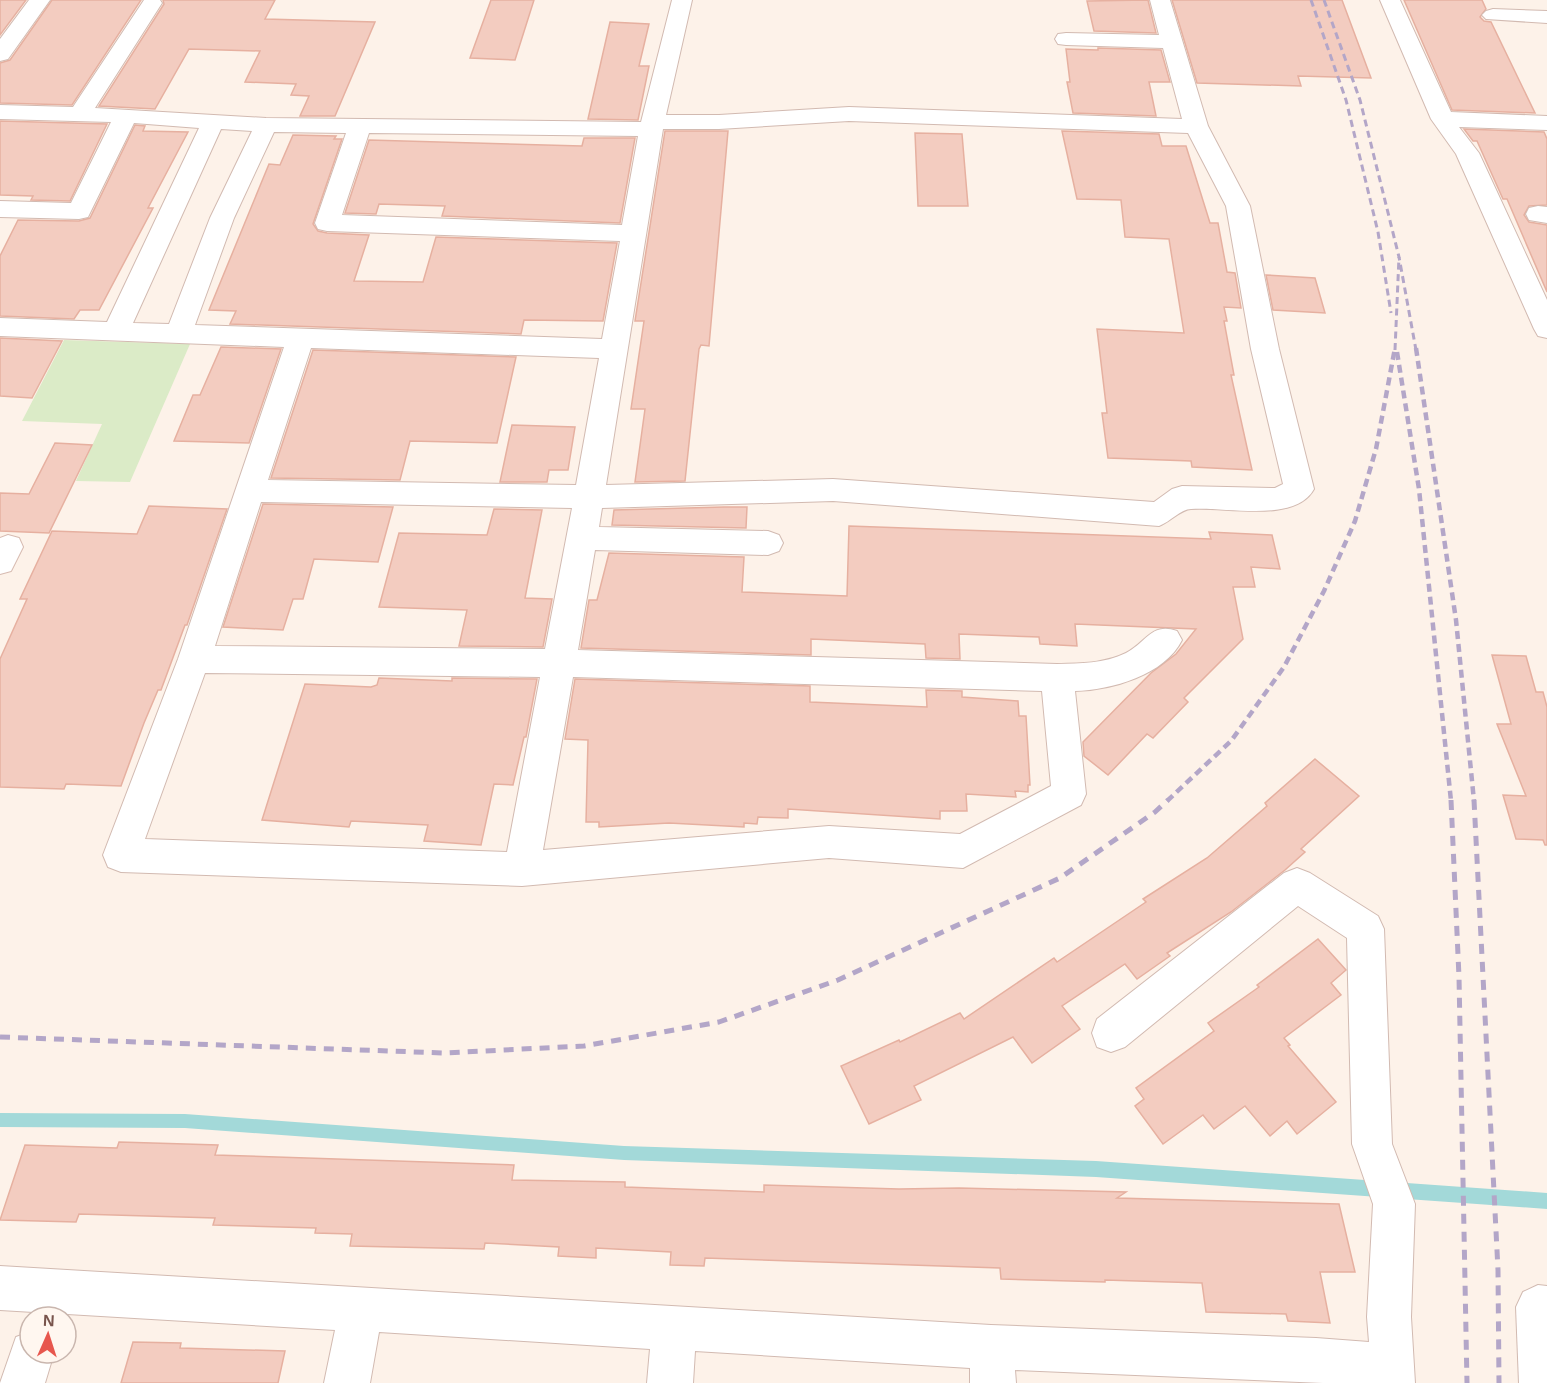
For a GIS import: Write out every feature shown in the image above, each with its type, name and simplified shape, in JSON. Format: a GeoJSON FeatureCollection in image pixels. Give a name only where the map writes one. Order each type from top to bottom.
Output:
{"type":"FeatureCollection","features":[{"type":"Feature","properties":{"kind":"street"},"geometry":{"type":"LineString","coordinates":[[0,54],[40,0]]}},
{"type":"Feature","properties":{"kind":"street"},"geometry":{"type":"LineString","coordinates":[[522,869],[582,538],[652,125],[682,0]]}},
{"type":"Feature","properties":{"kind":"street"},"geometry":{"type":"LineString","coordinates":[[251,491],[589,497],[833,490],[1159,514],[1182,497],[1278,499],[1299,489],[1265,349],[1238,206],[1196,126],[1160,0]]}},
{"type":"Feature","properties":{"kind":"street"},"geometry":{"type":"LineString","coordinates":[[1390,0],[1442,119],[1467,153],[1547,329]]}},
{"type":"Feature","properties":{"kind":"street"},"geometry":{"type":"LineString","coordinates":[[79,115],[152,3]]}},
{"type":"Feature","properties":{"kind":"street"},"geometry":{"type":"LineString","coordinates":[[1493,15],[1547,17]]}},
{"type":"Feature","properties":{"kind":"street"},"geometry":{"type":"LineString","coordinates":[[1066,39],[1172,42]]}},
{"type":"Feature","properties":{"kind":"street"},"geometry":{"type":"LineString","coordinates":[[0,112],[126,116],[267,125],[652,125],[849,114],[1196,126]]}},
{"type":"Feature","properties":{"kind":"street"},"geometry":{"type":"LineString","coordinates":[[0,209],[79,211],[126,116]]}},
{"type":"Feature","properties":{"kind":"street"},"geometry":{"type":"LineString","coordinates":[[1442,119],[1547,123]]}},
{"type":"Feature","properties":{"kind":"street"},"geometry":{"type":"LineString","coordinates":[[179,332],[213,122]]}},
{"type":"Feature","properties":{"kind":"street"},"geometry":{"type":"LineString","coordinates":[[116,331],[196,218],[267,125]]}},
{"type":"Feature","properties":{"kind":"street"},"geometry":{"type":"LineString","coordinates":[[360,125],[327,223],[634,233]]}},
{"type":"Feature","properties":{"kind":"street"},"geometry":{"type":"LineString","coordinates":[[0,327],[615,349]]}},
{"type":"Feature","properties":{"kind":"street"},"geometry":{"type":"LineString","coordinates":[[300,339],[194,658],[121,855],[522,869],[829,842],[963,851],[1069,794],[1057,678]]}},
{"type":"Feature","properties":{"kind":"street"},"geometry":{"type":"LineString","coordinates":[[582,538],[768,543]]}},
{"type":"Feature","properties":{"kind":"street"},"geometry":{"type":"LineString","coordinates":[[194,658],[558,663],[1057,678],[1095,677],[1137,663],[1166,640]]}},
{"type":"Feature","properties":{"kind":"street"},"geometry":{"type":"LineString","coordinates":[[0,1288],[48,1304],[361,1310],[674,1329],[992,1365],[1316,1360],[1392,1375],[1389,1317],[1394,1204],[1372,1144],[1365,929],[1297,885],[1112,1033]]}},
{"type":"Feature","properties":{"kind":"street"},"geometry":{"type":"LineString","coordinates":[[1542,1383],[1538,1307],[1547,1308]]}},
{"type":"Feature","properties":{"kind":"street"},"geometry":{"type":"LineString","coordinates":[[347,1383],[361,1310]]}},
{"type":"Feature","properties":{"kind":"street"},"geometry":{"type":"LineString","coordinates":[[670,1383],[674,1329]]}},
{"type":"Feature","properties":{"kind":"street"},"geometry":{"type":"LineString","coordinates":[[22,1383],[28,1365]]}},
{"type":"Feature","properties":{"kind":"green space"},"geometry":{"type":"Polygon","coordinates":[[[64,340],[190,344],[130,482],[76,481],[102,424],[22,421],[64,340]]]}},
{"type":"Feature","properties":{"kind":"building"},"geometry":{"type":"Polygon","coordinates":[[[0,0],[26,0],[0,35],[0,0]]]}},
{"type":"Feature","properties":{"kind":"building"},"geometry":{"type":"Polygon","coordinates":[[[52,0],[141,0],[72,105],[0,103],[0,63],[10,60],[52,0]]]}},
{"type":"Feature","properties":{"kind":"building"},"geometry":{"type":"Polygon","coordinates":[[[163,0],[275,0],[265,19],[375,22],[335,116],[300,116],[309,96],[291,95],[296,84],[245,82],[260,51],[189,49],[155,109],[99,106],[164,4],[163,0]]]}},
{"type":"Feature","properties":{"kind":"building"},"geometry":{"type":"Polygon","coordinates":[[[491,0],[534,0],[515,60],[470,58],[491,0]]]}},
{"type":"Feature","properties":{"kind":"building"},"geometry":{"type":"Polygon","coordinates":[[[1148,0],[1156,33],[1094,31],[1087,1],[1148,0]]]}},
{"type":"Feature","properties":{"kind":"building"},"geometry":{"type":"Polygon","coordinates":[[[1172,0],[1342,0],[1371,78],[1298,76],[1301,86],[1197,83],[1172,0]]]}},
{"type":"Feature","properties":{"kind":"building"},"geometry":{"type":"Polygon","coordinates":[[[1404,0],[1482,0],[1486,9],[1480,17],[1484,21],[1491,22],[1535,113],[1452,110],[1404,0]]]}},
{"type":"Feature","properties":{"kind":"building"},"geometry":{"type":"Polygon","coordinates":[[[610,22],[649,24],[639,66],[649,66],[638,120],[588,119],[610,22]]]}},
{"type":"Feature","properties":{"kind":"building"},"geometry":{"type":"Polygon","coordinates":[[[1098,48],[1161,50],[1170,82],[1149,82],[1156,116],[1073,113],[1067,82],[1070,82],[1066,49],[1098,50],[1098,48]]]}},
{"type":"Feature","properties":{"kind":"building"},"geometry":{"type":"Polygon","coordinates":[[[0,121],[107,124],[70,201],[31,200],[33,196],[0,195],[0,121]]]}},
{"type":"Feature","properties":{"kind":"building"},"geometry":{"type":"Polygon","coordinates":[[[135,125],[145,126],[143,131],[188,132],[148,208],[153,208],[99,310],[80,310],[74,319],[0,316],[0,256],[18,220],[79,221],[90,218],[135,125]]]}},
{"type":"Feature","properties":{"kind":"building"},"geometry":{"type":"Polygon","coordinates":[[[1464,129],[1544,132],[1547,139],[1547,205],[1529,206],[1524,215],[1529,222],[1547,225],[1547,292],[1507,199],[1503,199],[1477,141],[1473,141],[1464,129]]]}},
{"type":"Feature","properties":{"kind":"building"},"geometry":{"type":"Polygon","coordinates":[[[665,131],[728,131],[709,346],[701,345],[699,349],[685,481],[635,482],[645,409],[631,409],[644,321],[635,321],[665,131]]]}},
{"type":"Feature","properties":{"kind":"building"},"geometry":{"type":"Polygon","coordinates":[[[1062,131],[1159,134],[1162,146],[1186,146],[1210,223],[1218,223],[1227,272],[1235,273],[1241,308],[1224,307],[1227,321],[1224,321],[1234,375],[1231,375],[1252,470],[1192,467],[1191,461],[1108,458],[1102,413],[1107,413],[1097,329],[1184,333],[1169,239],[1125,237],[1121,200],[1077,199],[1062,131]]]}},
{"type":"Feature","properties":{"kind":"building"},"geometry":{"type":"Polygon","coordinates":[[[915,133],[962,134],[968,206],[918,206],[915,133]]]}},
{"type":"Feature","properties":{"kind":"building"},"geometry":{"type":"Polygon","coordinates":[[[293,135],[336,136],[334,139],[342,139],[313,224],[318,231],[327,233],[369,235],[354,281],[423,282],[436,237],[617,243],[603,321],[524,320],[521,334],[230,324],[236,311],[209,310],[269,164],[280,165],[293,135]]]}},
{"type":"Feature","properties":{"kind":"building"},"geometry":{"type":"Polygon","coordinates":[[[584,138],[635,138],[620,223],[442,216],[445,206],[379,204],[376,214],[345,213],[369,140],[582,146],[584,138]]]}},
{"type":"Feature","properties":{"kind":"building"},"geometry":{"type":"Polygon","coordinates":[[[1266,275],[1315,278],[1325,313],[1273,310],[1266,275]]]}},
{"type":"Feature","properties":{"kind":"building"},"geometry":{"type":"Polygon","coordinates":[[[0,338],[62,341],[32,398],[0,396],[0,338]]]}},
{"type":"Feature","properties":{"kind":"building"},"geometry":{"type":"Polygon","coordinates":[[[221,347],[281,349],[249,443],[174,441],[193,395],[200,395],[221,347]]]}},
{"type":"Feature","properties":{"kind":"building"},"geometry":{"type":"Polygon","coordinates":[[[313,350],[516,357],[497,443],[410,441],[400,480],[271,478],[313,350]]]}},
{"type":"Feature","properties":{"kind":"building"},"geometry":{"type":"Polygon","coordinates":[[[512,425],[575,427],[568,470],[549,470],[547,482],[500,482],[512,425]]]}},
{"type":"Feature","properties":{"kind":"building"},"geometry":{"type":"Polygon","coordinates":[[[55,443],[92,445],[49,533],[0,531],[0,493],[29,494],[55,443]]]}},
{"type":"Feature","properties":{"kind":"building"},"geometry":{"type":"Polygon","coordinates":[[[263,504],[393,507],[378,562],[314,559],[303,599],[293,599],[283,630],[223,627],[263,504]]]}},
{"type":"Feature","properties":{"kind":"building"},"geometry":{"type":"Polygon","coordinates":[[[149,506],[227,509],[187,625],[185,625],[161,690],[158,690],[144,723],[121,786],[66,784],[64,789],[0,787],[0,659],[27,599],[20,599],[52,531],[137,534],[149,506]]]}},
{"type":"Feature","properties":{"kind":"building"},"geometry":{"type":"Polygon","coordinates":[[[747,507],[746,528],[612,525],[614,510],[747,507]]]}},
{"type":"Feature","properties":{"kind":"building"},"geometry":{"type":"Polygon","coordinates":[[[494,509],[542,510],[525,598],[552,599],[543,647],[459,646],[467,610],[379,607],[399,533],[487,535],[494,509]]]}},
{"type":"Feature","properties":{"kind":"building"},"geometry":{"type":"Polygon","coordinates":[[[849,526],[1211,539],[1209,532],[1272,535],[1280,569],[1251,567],[1255,587],[1233,587],[1243,639],[1184,698],[1188,702],[1153,738],[1147,734],[1108,775],[1084,756],[1083,742],[1151,673],[1176,654],[1196,629],[1075,624],[1077,646],[1040,644],[1039,637],[959,634],[960,659],[926,658],[925,644],[811,639],[811,655],[581,648],[589,600],[597,600],[609,553],[744,557],[742,592],[847,596],[849,526]]]}},
{"type":"Feature","properties":{"kind":"building"},"geometry":{"type":"Polygon","coordinates":[[[1492,655],[1526,656],[1536,692],[1543,692],[1547,707],[1547,845],[1543,840],[1516,839],[1503,795],[1526,796],[1497,724],[1511,724],[1492,655]]]}},
{"type":"Feature","properties":{"kind":"building"},"geometry":{"type":"Polygon","coordinates":[[[379,678],[452,681],[452,678],[537,679],[526,737],[524,737],[513,785],[494,784],[481,845],[424,841],[428,825],[351,821],[349,827],[262,820],[305,684],[371,687],[377,685],[379,678]]]}},
{"type":"Feature","properties":{"kind":"building"},"geometry":{"type":"Polygon","coordinates":[[[575,679],[810,686],[810,702],[927,707],[926,690],[962,691],[962,697],[1018,701],[1019,716],[1026,716],[1030,785],[1028,785],[1028,792],[1015,791],[1016,797],[966,794],[967,811],[940,811],[940,819],[788,809],[788,818],[758,817],[757,824],[744,823],[744,827],[669,823],[599,827],[599,822],[586,822],[588,740],[565,739],[575,679]]]}},
{"type":"Feature","properties":{"kind":"building"},"geometry":{"type":"Polygon","coordinates":[[[1315,759],[1359,796],[1301,849],[1305,852],[1285,870],[1231,912],[1167,953],[1170,956],[1137,979],[1125,964],[1062,1006],[1080,1029],[1032,1063],[1013,1037],[914,1086],[921,1100],[869,1124],[841,1066],[899,1040],[900,1042],[960,1013],[964,1019],[1054,958],[1057,962],[1146,902],[1143,899],[1207,858],[1267,806],[1265,803],[1315,759]]]}},
{"type":"Feature","properties":{"kind":"building"},"geometry":{"type":"Polygon","coordinates":[[[1318,939],[1346,970],[1331,983],[1341,995],[1284,1038],[1290,1045],[1288,1046],[1336,1102],[1297,1134],[1287,1121],[1270,1136],[1245,1106],[1214,1129],[1203,1115],[1163,1144],[1135,1106],[1144,1099],[1136,1088],[1214,1031],[1208,1023],[1259,987],[1257,985],[1318,939]]]}},
{"type":"Feature","properties":{"kind":"building"},"geometry":{"type":"Polygon","coordinates":[[[119,1142],[218,1145],[215,1155],[514,1165],[512,1180],[625,1182],[625,1187],[764,1192],[764,1185],[899,1189],[959,1188],[1126,1192],[1117,1198],[1339,1204],[1355,1272],[1320,1272],[1330,1323],[1288,1321],[1286,1314],[1206,1312],[1202,1283],[1001,1279],[1000,1268],[705,1258],[704,1266],[670,1265],[671,1252],[596,1248],[596,1258],[558,1256],[559,1247],[485,1243],[484,1249],[350,1246],[352,1234],[315,1233],[316,1228],[213,1225],[215,1218],[79,1214],[76,1222],[0,1220],[25,1145],[117,1148],[119,1142]]]}},
{"type":"Feature","properties":{"kind":"building"},"geometry":{"type":"Polygon","coordinates":[[[133,1342],[181,1343],[180,1348],[285,1351],[278,1383],[121,1383],[133,1342]]]}},
{"type":"Feature","properties":{"kind":"waterway"},"geometry":{"type":"LineString","coordinates":[[0,1120],[185,1121],[624,1153],[1096,1169],[1547,1201]]}},
{"type":"Feature","properties":{"kind":"railway"},"geometry":{"type":"LineString","coordinates":[[1311,0],[1346,100],[1378,232],[1391,313]]}},
{"type":"Feature","properties":{"kind":"railway"},"geometry":{"type":"LineString","coordinates":[[1324,0],[1360,100],[1399,257]]}},
{"type":"Feature","properties":{"kind":"railway"},"geometry":{"type":"LineString","coordinates":[[1395,350],[1399,257]]}},
{"type":"Feature","properties":{"kind":"railway"},"geometry":{"type":"LineString","coordinates":[[1399,257],[1416,350]]}},
{"type":"Feature","properties":{"kind":"railway"},"geometry":{"type":"LineString","coordinates":[[1167,801],[1231,741],[1284,667],[1324,591],[1355,521],[1376,449],[1395,348]]}},
{"type":"Feature","properties":{"kind":"railway"},"geometry":{"type":"LineString","coordinates":[[1416,348],[1456,620],[1474,801]]}},
{"type":"Feature","properties":{"kind":"railway"},"geometry":{"type":"LineString","coordinates":[[1397,352],[1419,489],[1451,801]]}},
{"type":"Feature","properties":{"kind":"railway"},"geometry":{"type":"LineString","coordinates":[[0,1037],[444,1053],[584,1046],[719,1022],[838,980],[1060,878],[1155,812],[1168,800]]}},
{"type":"Feature","properties":{"kind":"railway"},"geometry":{"type":"LineString","coordinates":[[1451,800],[1459,977],[1467,1383]]}},
{"type":"Feature","properties":{"kind":"railway"},"geometry":{"type":"LineString","coordinates":[[1474,800],[1498,1270],[1499,1383]]}}]}
